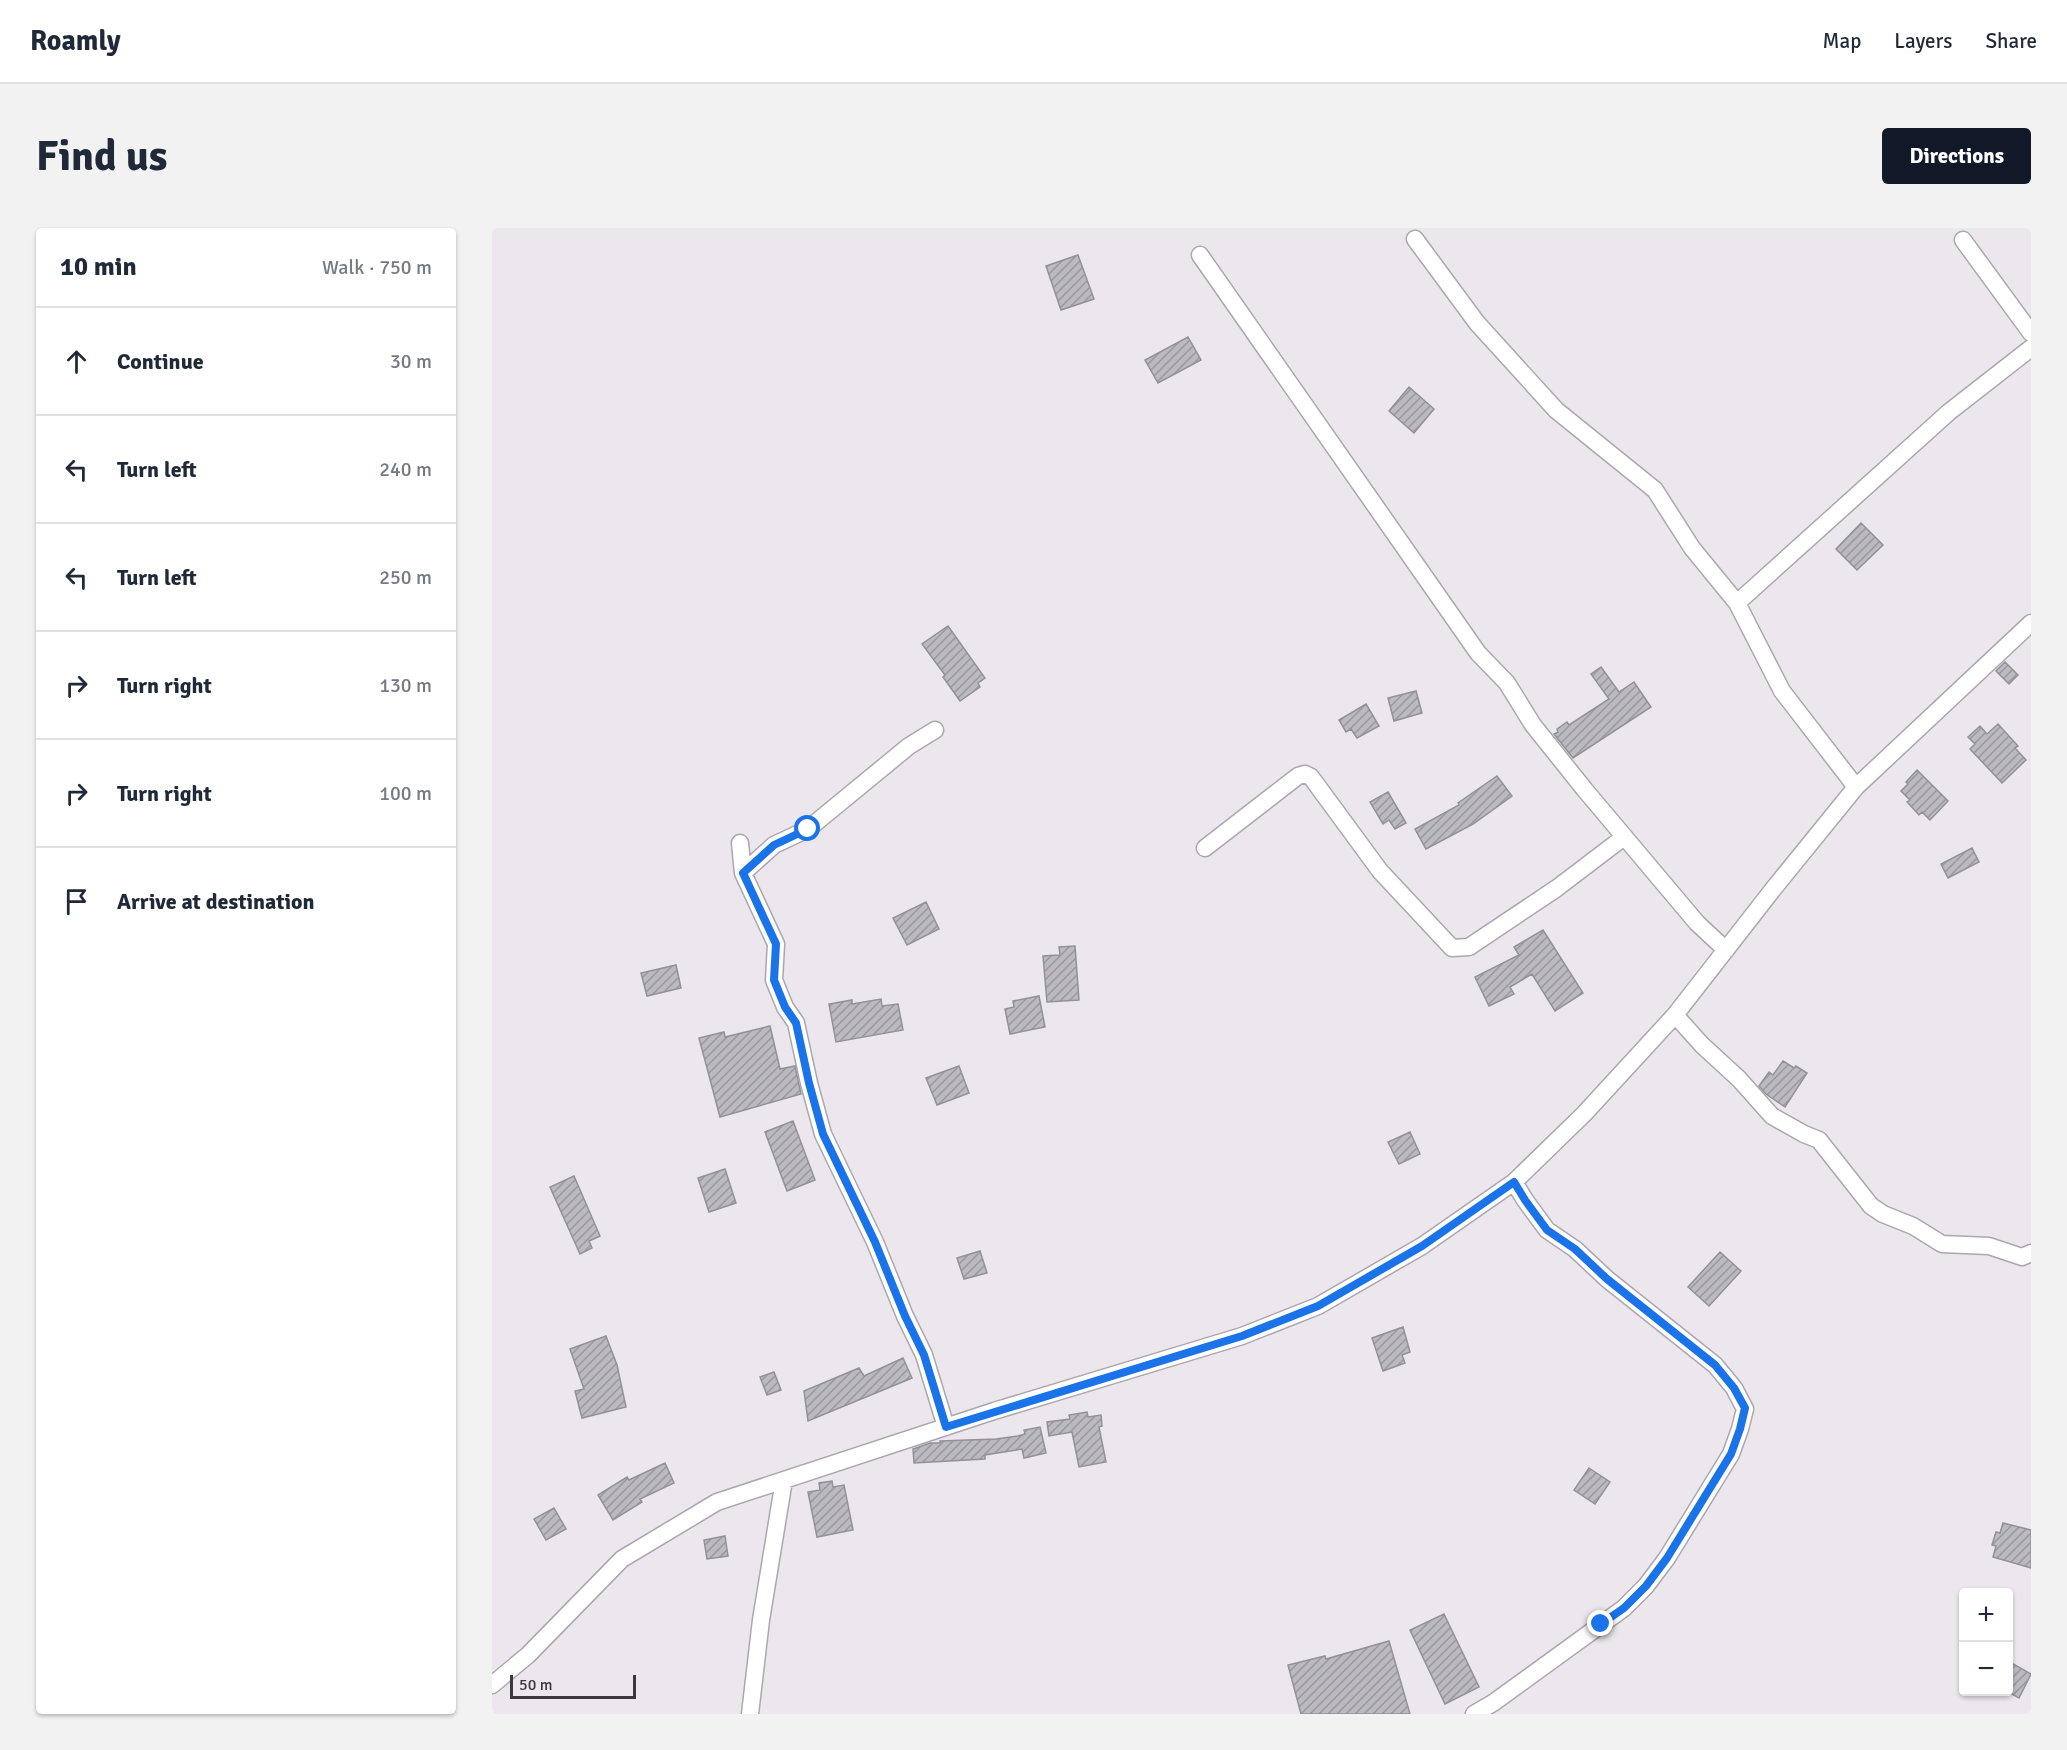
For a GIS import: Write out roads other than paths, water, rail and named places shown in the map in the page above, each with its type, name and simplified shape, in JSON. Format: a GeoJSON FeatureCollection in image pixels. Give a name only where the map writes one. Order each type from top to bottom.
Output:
{"type":"FeatureCollection","features":[{"type":"Feature","properties":{"kind":"street"},"geometry":{"type":"LineString","coordinates":[[1415,239],[1477,323],[1556,410],[1655,490],[1692,549],[1737,603],[1782,691],[1856,787]]}},
{"type":"Feature","properties":{"kind":"street"},"geometry":{"type":"LineString","coordinates":[[1963,240],[2031,333]]}},
{"type":"Feature","properties":{"kind":"street"},"geometry":{"type":"LineString","coordinates":[[1200,255],[1478,654],[1507,683],[1533,725],[1557,757],[1624,837],[1697,923],[1726,950]]}},
{"type":"Feature","properties":{"kind":"street"},"geometry":{"type":"LineString","coordinates":[[1737,603],[1949,412],[2031,348]]}},
{"type":"Feature","properties":{"kind":"street"},"geometry":{"type":"LineString","coordinates":[[492,1685],[528,1655],[622,1559],[717,1502],[946,1427],[1242,1336],[1318,1306],[1422,1246],[1514,1182],[1584,1114],[1675,1015],[1856,787],[2031,623]]}},
{"type":"Feature","properties":{"kind":"street"},"geometry":{"type":"LineString","coordinates":[[743,873],[774,845],[808,829],[909,746],[935,730]]}},
{"type":"Feature","properties":{"kind":"street"},"geometry":{"type":"LineString","coordinates":[[1205,848],[1298,776],[1305,774],[1311,777],[1380,871],[1452,948],[1461,949],[1469,947],[1557,888],[1624,837]]}},
{"type":"Feature","properties":{"kind":"street"},"geometry":{"type":"LineString","coordinates":[[740,843],[743,873],[776,944],[774,980],[785,1007],[796,1023],[823,1134],[875,1242],[905,1316],[924,1355],[946,1427]]}},
{"type":"Feature","properties":{"kind":"street"},"geometry":{"type":"LineString","coordinates":[[1675,1015],[1772,1116],[1819,1140],[1871,1206],[1883,1214],[1913,1226],[1942,1244],[1989,1246],[2022,1257],[2031,1253]]}},
{"type":"Feature","properties":{"kind":"street"},"geometry":{"type":"LineString","coordinates":[[1474,1714],[1493,1703],[1520,1681],[1624,1608],[1646,1586],[1667,1558],[1731,1454],[1745,1408],[1734,1388],[1715,1365],[1607,1279],[1575,1249],[1547,1230],[1514,1182]]}},
{"type":"Feature","properties":{"kind":"street"},"geometry":{"type":"LineString","coordinates":[[750,1714],[761,1620],[784,1480]]}}]}
